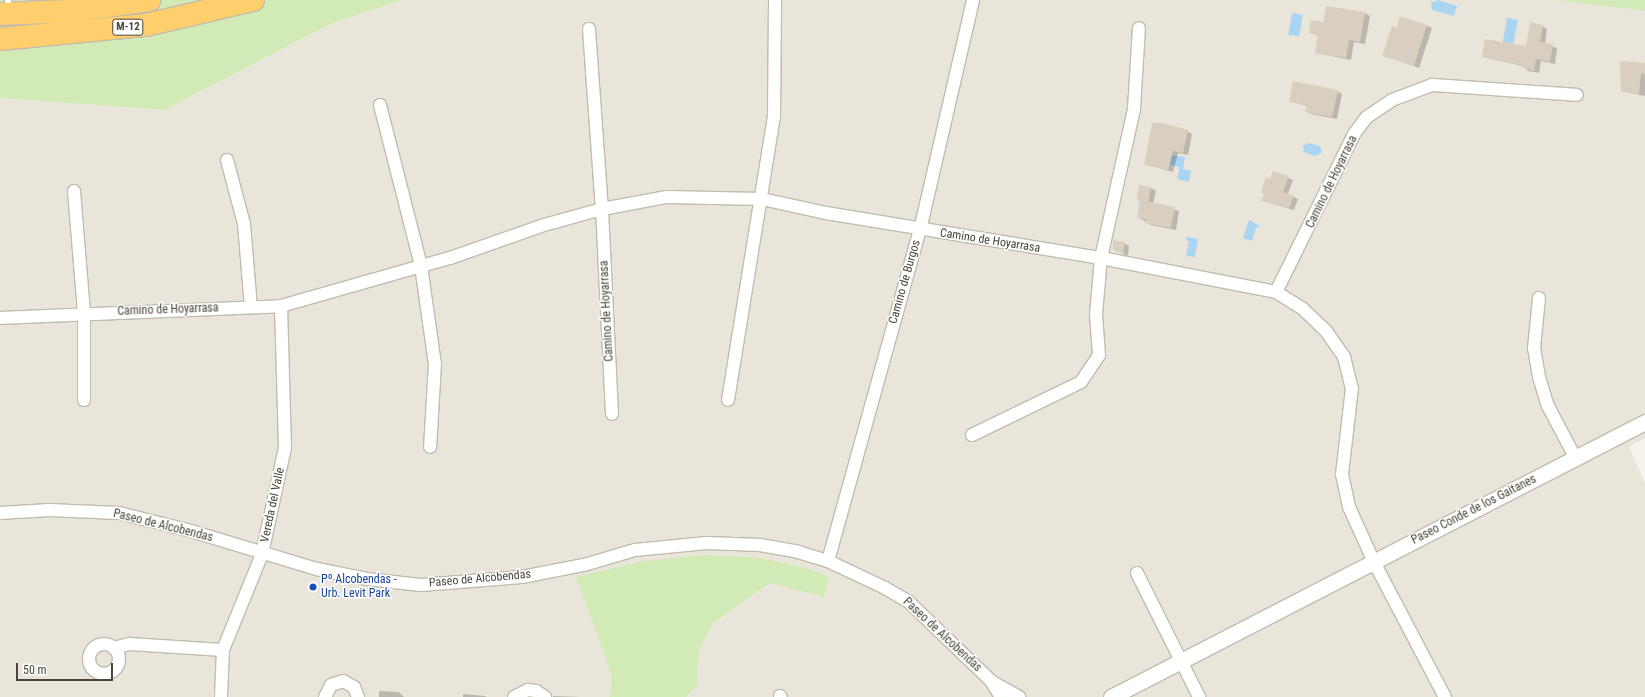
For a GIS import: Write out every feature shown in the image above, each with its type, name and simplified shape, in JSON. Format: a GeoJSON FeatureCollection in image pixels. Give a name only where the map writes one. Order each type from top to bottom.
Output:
{"type":"FeatureCollection","features":[{"type":"Feature","properties":{"kind":"highway","name":"M-12"},"geometry":{"type":"LineString","coordinates":[[6,9],[69,11],[149,0]]}},
{"type":"Feature","properties":{"kind":"highway","name":"M-12"},"geometry":{"type":"LineString","coordinates":[[0,39],[146,25],[253,0]]}},
{"type":"Feature","properties":{"kind":"street"},"geometry":{"type":"LineString","coordinates":[[728,400],[762,199],[774,117],[775,0]]}},
{"type":"Feature","properties":{"kind":"street","name":"Camino de Burgos"},"geometry":{"type":"LineString","coordinates":[[828,561],[920,230],[973,0]]}},
{"type":"Feature","properties":{"kind":"street"},"geometry":{"type":"LineString","coordinates":[[972,435],[1081,382],[1099,355],[1096,314],[1101,258],[1134,109],[1139,28]]}},
{"type":"Feature","properties":{"kind":"street","name":"Camino de Hoyarrasa"},"geometry":{"type":"LineString","coordinates":[[589,29],[602,209],[612,414]]}},
{"type":"Feature","properties":{"kind":"street","name":"Camino de Hoyarrasa"},"geometry":{"type":"LineString","coordinates":[[1276,292],[1354,134],[1367,117],[1392,100],[1432,85],[1577,95]]}},
{"type":"Feature","properties":{"kind":"street"},"geometry":{"type":"LineString","coordinates":[[380,105],[421,266],[435,364],[430,447]]}},
{"type":"Feature","properties":{"kind":"street"},"geometry":{"type":"LineString","coordinates":[[227,160],[244,224],[251,307]]}},
{"type":"Feature","properties":{"kind":"street"},"geometry":{"type":"LineString","coordinates":[[74,191],[84,313],[84,400]]}},
{"type":"Feature","properties":{"kind":"street","name":"Camino de Hoyarrasa"},"geometry":{"type":"LineString","coordinates":[[0,318],[84,313],[281,306],[421,266],[544,225],[602,209],[667,197],[762,199],[920,230],[1101,258],[1276,292],[1302,308],[1326,331],[1344,357],[1352,388],[1342,474],[1349,507],[1374,562]]}},
{"type":"Feature","properties":{"kind":"street"},"geometry":{"type":"LineString","coordinates":[[1538,298],[1534,348],[1539,377],[1548,406],[1575,457]]}},
{"type":"Feature","properties":{"kind":"street","name":"Vereda del Valle"},"geometry":{"type":"LineString","coordinates":[[221,697],[223,650],[262,554],[285,448],[281,306]]}},
{"type":"Feature","properties":{"kind":"street","name":"Paseo Conde de los Gaitanes"},"geometry":{"type":"LineString","coordinates":[[1111,697],[1645,422]]}},
{"type":"Feature","properties":{"kind":"street","name":"Paseo de Alcobendas"},"geometry":{"type":"LineString","coordinates":[[0,513],[49,510],[119,513],[191,531],[262,554],[317,569],[367,579],[421,585],[522,577],[584,565],[635,550],[707,543],[760,545],[798,552],[828,561],[885,588],[909,602],[993,683],[1019,697]]}},
{"type":"Feature","properties":{"kind":"street"},"geometry":{"type":"LineString","coordinates":[[1374,562],[1445,697]]}},
{"type":"Feature","properties":{"kind":"street"},"geometry":{"type":"LineString","coordinates":[[1137,573],[1199,697]]}},
{"type":"Feature","properties":{"kind":"street"},"geometry":{"type":"LineString","coordinates":[[114,648],[129,644],[223,650]]}},
{"type":"Feature","properties":{"kind":"street"},"geometry":{"type":"LineString","coordinates":[[325,697],[331,685],[343,681],[354,687],[358,697]]}},
{"type":"Feature","properties":{"kind":"street","name":"Paseo de Alcobendas"},"geometry":{"type":"LineString","coordinates":[[993,683],[1001,697]]}},
{"type":"Feature","properties":{"kind":"street"},"geometry":{"type":"LineString","coordinates":[[514,697],[528,690],[536,691],[545,697]]}},
{"type":"Feature","properties":{"kind":"shaded area"},"geometry":{"type":"Polygon","coordinates":[[[402,0],[1554,0],[1645,11],[1645,438],[1629,447],[1645,483],[1645,697],[0,697],[0,98],[165,110],[330,24],[402,0]]]}},
{"type":"Feature","properties":{"kind":"green space"},"geometry":{"type":"Polygon","coordinates":[[[0,0],[402,0],[330,24],[165,110],[0,98],[0,0]]]}},
{"type":"Feature","properties":{"kind":"green space"},"geometry":{"type":"Polygon","coordinates":[[[1554,0],[1645,0],[1645,11],[1603,6],[1554,0]]]}},
{"type":"Feature","properties":{"kind":"green space"},"geometry":{"type":"Polygon","coordinates":[[[705,555],[760,558],[809,569],[829,577],[824,597],[769,583],[713,623],[699,649],[697,685],[686,697],[610,697],[612,675],[576,577],[642,561],[705,555]]]}},
{"type":"Feature","properties":{"kind":"water"},"geometry":{"type":"Polygon","coordinates":[[[1438,0],[1457,6],[1454,16],[1432,10],[1431,3],[1438,0]]]}},
{"type":"Feature","properties":{"kind":"water"},"geometry":{"type":"Polygon","coordinates":[[[1292,13],[1303,15],[1299,37],[1288,35],[1292,13]]]}},
{"type":"Feature","properties":{"kind":"water"},"geometry":{"type":"Polygon","coordinates":[[[1507,18],[1518,20],[1514,44],[1503,42],[1507,18]]]}},
{"type":"Feature","properties":{"kind":"water"},"geometry":{"type":"Polygon","coordinates":[[[1308,143],[1319,146],[1322,150],[1320,154],[1315,156],[1304,152],[1303,146],[1308,143]]]}},
{"type":"Feature","properties":{"kind":"water"},"geometry":{"type":"Polygon","coordinates":[[[1172,155],[1185,157],[1183,169],[1191,171],[1189,182],[1177,179],[1180,167],[1170,165],[1172,155]]]}},
{"type":"Feature","properties":{"kind":"water"},"geometry":{"type":"Polygon","coordinates":[[[1249,220],[1260,226],[1256,228],[1252,241],[1243,238],[1249,220]]]}},
{"type":"Feature","properties":{"kind":"water"},"geometry":{"type":"Polygon","coordinates":[[[1186,237],[1198,239],[1195,257],[1186,256],[1189,241],[1186,240],[1186,237]]]}},
{"type":"Feature","properties":{"kind":"building"},"geometry":{"type":"Polygon","coordinates":[[[1326,6],[1365,12],[1360,42],[1349,40],[1346,58],[1315,53],[1318,35],[1309,33],[1311,20],[1323,22],[1326,6]]]}},
{"type":"Feature","properties":{"kind":"building"},"geometry":{"type":"Polygon","coordinates":[[[1400,16],[1427,25],[1414,66],[1382,56],[1392,26],[1397,28],[1400,16]]]}},
{"type":"Feature","properties":{"kind":"building"},"geometry":{"type":"Polygon","coordinates":[[[1530,22],[1543,25],[1540,42],[1553,44],[1550,62],[1536,59],[1534,71],[1522,68],[1522,65],[1482,57],[1485,39],[1526,46],[1530,22]]]}},
{"type":"Feature","properties":{"kind":"building"},"geometry":{"type":"Polygon","coordinates":[[[1620,61],[1645,63],[1645,74],[1641,73],[1639,94],[1621,92],[1620,61]]]}},
{"type":"Feature","properties":{"kind":"building"},"geometry":{"type":"Polygon","coordinates":[[[1293,81],[1338,90],[1332,117],[1305,112],[1307,105],[1289,102],[1293,81]]]}},
{"type":"Feature","properties":{"kind":"building"},"geometry":{"type":"Polygon","coordinates":[[[1152,123],[1162,123],[1188,130],[1183,153],[1173,151],[1168,170],[1144,165],[1152,123]]]}},
{"type":"Feature","properties":{"kind":"building"},"geometry":{"type":"Polygon","coordinates":[[[1273,171],[1289,176],[1283,192],[1294,196],[1289,208],[1261,201],[1264,194],[1261,192],[1266,177],[1270,179],[1273,171]]]}},
{"type":"Feature","properties":{"kind":"building"},"geometry":{"type":"Polygon","coordinates":[[[1139,185],[1151,187],[1149,202],[1137,200],[1139,185]]]}},
{"type":"Feature","properties":{"kind":"building"},"geometry":{"type":"Polygon","coordinates":[[[1140,200],[1175,207],[1171,228],[1145,223],[1146,219],[1137,218],[1140,200]]]}},
{"type":"Feature","properties":{"kind":"building"},"geometry":{"type":"Polygon","coordinates":[[[1113,240],[1125,242],[1123,254],[1113,250],[1113,240]]]}},
{"type":"Feature","properties":{"kind":"place","name":"Pº Alcobendas - Urb. Levit Park"},"geometry":{"type":"Point","coordinates":[313,587]}}]}
